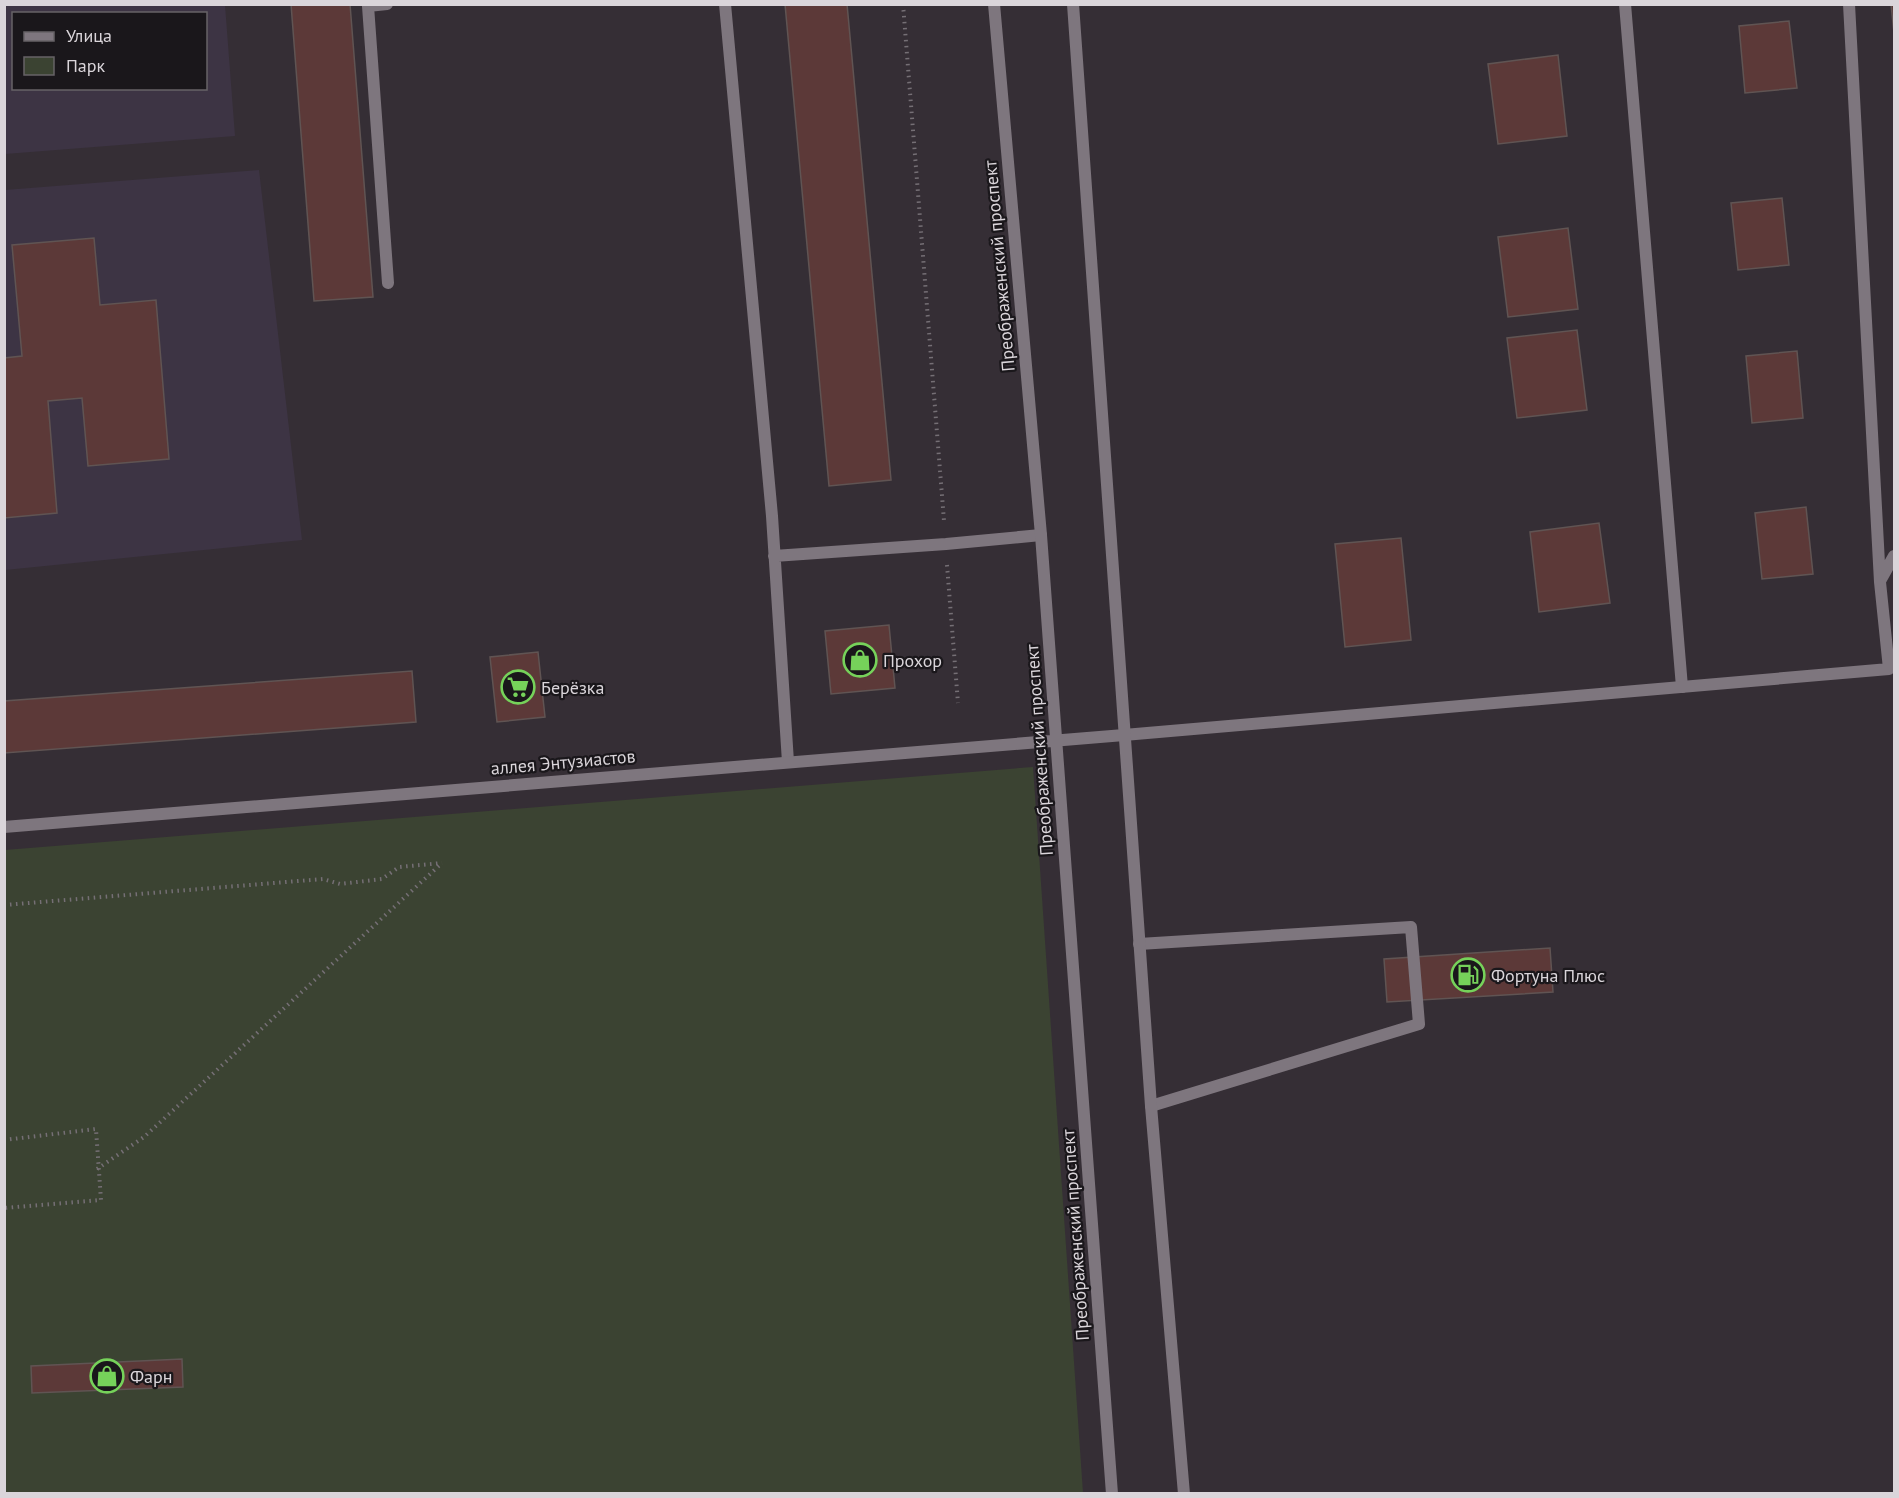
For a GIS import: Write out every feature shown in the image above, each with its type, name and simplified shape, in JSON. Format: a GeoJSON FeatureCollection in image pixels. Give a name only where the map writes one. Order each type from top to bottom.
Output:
{"type":"FeatureCollection","features":[{"type":"Feature","properties":{"kind":"street"},"geometry":{"type":"LineString","coordinates":[[387,4],[368,6],[388,283]]}},
{"type":"Feature","properties":{"kind":"street"},"geometry":{"type":"LineString","coordinates":[[725,4],[768,469],[788,762]]}},
{"type":"Feature","properties":{"kind":"street","name":"Преображенский проспект"},"geometry":{"type":"LineString","coordinates":[[994,4],[1041,535],[1112,1494]]}},
{"type":"Feature","properties":{"kind":"street"},"geometry":{"type":"LineString","coordinates":[[1073,4],[1151,1106],[1184,1494]]}},
{"type":"Feature","properties":{"kind":"street"},"geometry":{"type":"LineString","coordinates":[[1625,4],[1682,687]]}},
{"type":"Feature","properties":{"kind":"street"},"geometry":{"type":"LineString","coordinates":[[1849,4],[1880,582]]}},
{"type":"Feature","properties":{"kind":"street"},"geometry":{"type":"LineString","coordinates":[[774,556],[1041,535]]}},
{"type":"Feature","properties":{"kind":"street"},"geometry":{"type":"LineString","coordinates":[[1880,582],[1894,556]]}},
{"type":"Feature","properties":{"kind":"street","name":"аллея Энтузиастов"},"geometry":{"type":"LineString","coordinates":[[4,827],[1124,735],[1889,669],[1880,582]]}},
{"type":"Feature","properties":{"kind":"street"},"geometry":{"type":"LineString","coordinates":[[1139,944],[1411,927],[1419,1024],[1151,1106]]}},
{"type":"Feature","properties":{"kind":"path"},"geometry":{"type":"LineString","coordinates":[[903,4],[958,703]]}},
{"type":"Feature","properties":{"kind":"path"},"geometry":{"type":"LineString","coordinates":[[4,905],[323,879],[339,884],[382,879],[399,867],[442,863],[144,1137],[97,1169]]}},
{"type":"Feature","properties":{"kind":"path"},"geometry":{"type":"LineString","coordinates":[[4,1140],[96,1129],[100,1200],[4,1208]]}},
{"type":"Feature","properties":{"kind":"shaded area"},"geometry":{"type":"Polygon","coordinates":[[[5,4],[225,5],[235,136],[5,154],[5,4]]]}},
{"type":"Feature","properties":{"kind":"shaded area"},"geometry":{"type":"Polygon","coordinates":[[[259,170],[302,540],[5,570],[5,190],[259,170]]]}},
{"type":"Feature","properties":{"kind":"green space"},"geometry":{"type":"Polygon","coordinates":[[[1033,767],[1083,1493],[5,1494],[5,850],[1033,767]]]}},
{"type":"Feature","properties":{"kind":"building"},"geometry":{"type":"Polygon","coordinates":[[[291,4],[350,4],[373,297],[314,301],[291,4]]]}},
{"type":"Feature","properties":{"kind":"building"},"geometry":{"type":"Polygon","coordinates":[[[785,4],[847,4],[891,480],[829,486],[785,4]]]}},
{"type":"Feature","properties":{"kind":"building"},"geometry":{"type":"Polygon","coordinates":[[[1891,4],[1894,4],[1894,33],[1891,4]]]}},
{"type":"Feature","properties":{"kind":"building"},"geometry":{"type":"Polygon","coordinates":[[[1789,21],[1797,88],[1745,93],[1739,26],[1789,21]]]}},
{"type":"Feature","properties":{"kind":"building"},"geometry":{"type":"Polygon","coordinates":[[[1558,55],[1567,136],[1498,144],[1488,64],[1558,55]]]}},
{"type":"Feature","properties":{"kind":"building"},"geometry":{"type":"Polygon","coordinates":[[[1782,198],[1789,265],[1738,270],[1731,203],[1782,198]]]}},
{"type":"Feature","properties":{"kind":"building"},"geometry":{"type":"Polygon","coordinates":[[[1568,228],[1578,309],[1508,317],[1498,237],[1568,228]]]}},
{"type":"Feature","properties":{"kind":"building"},"geometry":{"type":"Polygon","coordinates":[[[94,238],[100,305],[156,300],[169,459],[88,466],[82,398],[48,401],[57,513],[4,518],[4,358],[22,356],[12,245],[94,238]]]}},
{"type":"Feature","properties":{"kind":"building"},"geometry":{"type":"Polygon","coordinates":[[[1577,330],[1587,410],[1517,418],[1507,338],[1577,330]]]}},
{"type":"Feature","properties":{"kind":"building"},"geometry":{"type":"Polygon","coordinates":[[[1797,351],[1803,418],[1752,423],[1746,356],[1797,351]]]}},
{"type":"Feature","properties":{"kind":"building"},"geometry":{"type":"Polygon","coordinates":[[[1806,507],[1813,574],[1762,579],[1755,513],[1806,507]]]}},
{"type":"Feature","properties":{"kind":"building"},"geometry":{"type":"Polygon","coordinates":[[[1599,523],[1610,603],[1539,612],[1530,532],[1599,523]]]}},
{"type":"Feature","properties":{"kind":"building"},"geometry":{"type":"Polygon","coordinates":[[[1401,538],[1411,640],[1345,647],[1335,544],[1401,538]]]}},
{"type":"Feature","properties":{"kind":"building","name":"Прохор"},"geometry":{"type":"Polygon","coordinates":[[[889,625],[895,688],[831,694],[825,631],[889,625]]]}},
{"type":"Feature","properties":{"kind":"building","name":"Берёзка"},"geometry":{"type":"Polygon","coordinates":[[[538,652],[545,717],[497,722],[490,657],[538,652]]]}},
{"type":"Feature","properties":{"kind":"building"},"geometry":{"type":"Polygon","coordinates":[[[412,671],[416,722],[4,753],[4,701],[412,671]]]}},
{"type":"Feature","properties":{"kind":"building","name":"Фортуна Плюс"},"geometry":{"type":"Polygon","coordinates":[[[1550,948],[1553,992],[1387,1002],[1384,959],[1550,948]]]}},
{"type":"Feature","properties":{"kind":"building","name":"Фарн"},"geometry":{"type":"Polygon","coordinates":[[[182,1359],[183,1387],[32,1393],[31,1366],[182,1359]]]}},
{"type":"Feature","properties":{"kind":"place","name":"Прохор"},"geometry":{"type":"Point","coordinates":[860,660]}},
{"type":"Feature","properties":{"kind":"place","name":"Берёзка"},"geometry":{"type":"Point","coordinates":[518,687]}},
{"type":"Feature","properties":{"kind":"place","name":"Фортуна Плюс"},"geometry":{"type":"Point","coordinates":[1468,975]}},
{"type":"Feature","properties":{"kind":"place","name":"Фарн"},"geometry":{"type":"Point","coordinates":[107,1376]}}]}
